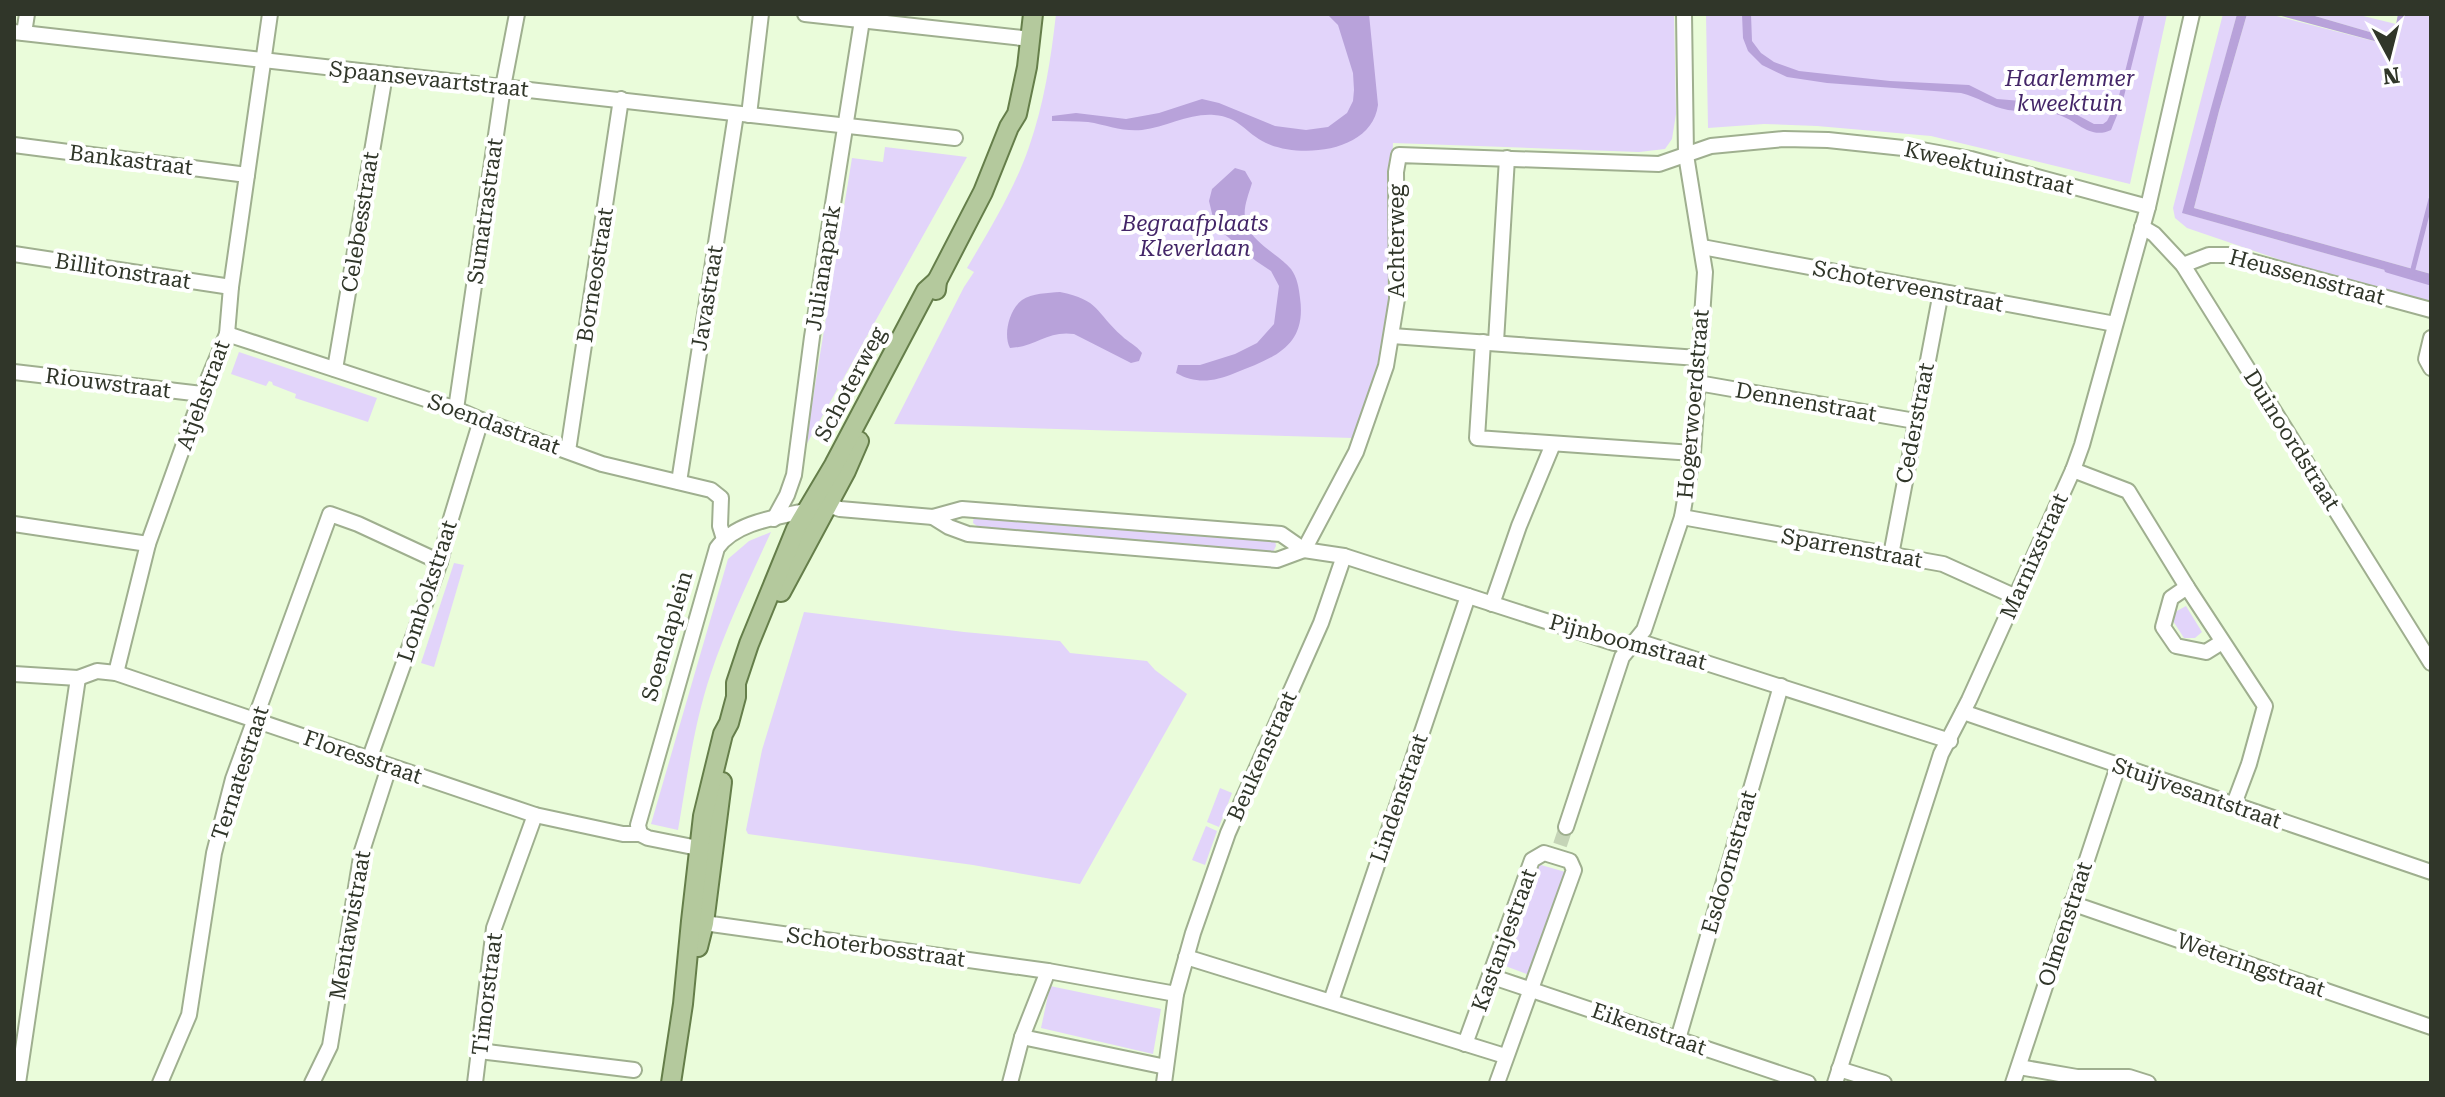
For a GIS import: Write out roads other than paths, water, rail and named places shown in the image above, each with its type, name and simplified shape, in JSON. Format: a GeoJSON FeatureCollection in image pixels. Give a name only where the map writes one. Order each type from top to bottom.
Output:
{"type":"FeatureCollection","features":[{"type":"Feature","properties":{"kind":"main road","name":"Schoterweg"},"geometry":{"type":"LineString","coordinates":[[1023,14],[1026,39]]}},
{"type":"Feature","properties":{"kind":"main road","name":"Schoterweg"},"geometry":{"type":"LineString","coordinates":[[807,511],[846,471],[873,410],[935,295],[937,281],[983,192],[1017,114],[1026,39],[1033,14]]}},
{"type":"Feature","properties":{"kind":"main road"},"geometry":{"type":"LineString","coordinates":[[736,697],[744,685],[770,614],[823,498]]}},
{"type":"Feature","properties":{"kind":"main road"},"geometry":{"type":"LineString","coordinates":[[671,1083],[706,850],[730,736],[729,723],[736,697],[736,683],[757,621],[796,529],[807,511]]}},
{"type":"Feature","properties":{"kind":"street"},"geometry":{"type":"LineString","coordinates":[[19,32],[27,14]]}},
{"type":"Feature","properties":{"kind":"street","name":"Atjehstraat"},"geometry":{"type":"LineString","coordinates":[[116,673],[148,544],[227,334],[270,14]]}},
{"type":"Feature","properties":{"kind":"street","name":"Sumatrastraat"},"geometry":{"type":"LineString","coordinates":[[456,409],[503,87],[517,14]]}},
{"type":"Feature","properties":{"kind":"street","name":"Javastraat"},"geometry":{"type":"LineString","coordinates":[[679,482],[761,14]]}},
{"type":"Feature","properties":{"kind":"street"},"geometry":{"type":"LineString","coordinates":[[805,14],[862,17],[1026,39]]}},
{"type":"Feature","properties":{"kind":"street","name":"Hogerwoerdstraat"},"geometry":{"type":"LineString","coordinates":[[1633,643],[1644,630],[1682,517],[1693,453],[1705,272],[1686,155],[1684,14]]}},
{"type":"Feature","properties":{"kind":"street","name":"Marnixstraat"},"geometry":{"type":"LineString","coordinates":[[1837,1076],[1941,754],[1950,741],[2073,470],[2148,207],[2192,14]]}},
{"type":"Feature","properties":{"kind":"street","name":"Julianapark"},"geometry":{"type":"LineString","coordinates":[[774,519],[794,475],[862,17]]}},
{"type":"Feature","properties":{"kind":"street","name":"Spaansevaartstraat"},"geometry":{"type":"LineString","coordinates":[[19,32],[845,124]]}},
{"type":"Feature","properties":{"kind":"street","name":"Celebesstraat"},"geometry":{"type":"LineString","coordinates":[[335,369],[385,75]]}},
{"type":"Feature","properties":{"kind":"street","name":"Borneostraat"},"geometry":{"type":"LineString","coordinates":[[568,451],[621,99]]}},
{"type":"Feature","properties":{"kind":"street"},"geometry":{"type":"LineString","coordinates":[[845,124],[955,138]]}},
{"type":"Feature","properties":{"kind":"street","name":"Kweektuinstraat"},"geometry":{"type":"LineString","coordinates":[[1686,155],[1711,146],[1747,141],[1784,139],[1872,143],[1971,159],[2148,207]]}},
{"type":"Feature","properties":{"kind":"street","name":"Bankastraat"},"geometry":{"type":"LineString","coordinates":[[14,145],[247,175]]}},
{"type":"Feature","properties":{"kind":"street","name":"Achterweg"},"geometry":{"type":"LineString","coordinates":[[1304,550],[1364,433],[1386,366],[1397,299],[1397,157],[1403,154],[1659,164],[1686,155]]}},
{"type":"Feature","properties":{"kind":"street"},"geometry":{"type":"LineString","coordinates":[[1507,158],[1490,342],[1477,438],[1693,453]]}},
{"type":"Feature","properties":{"kind":"street","name":"Duinoordstraat"},"geometry":{"type":"LineString","coordinates":[[2142,227],[2154,234],[2183,265],[2431,663]]}},
{"type":"Feature","properties":{"kind":"street","name":"Schoterveenstraat"},"geometry":{"type":"LineString","coordinates":[[1702,247],[2115,324]]}},
{"type":"Feature","properties":{"kind":"street","name":"Billitonstraat"},"geometry":{"type":"LineString","coordinates":[[14,254],[231,287]]}},
{"type":"Feature","properties":{"kind":"street","name":"Heussensstraat"},"geometry":{"type":"LineString","coordinates":[[2183,265],[2209,255],[2228,255],[2431,310]]}},
{"type":"Feature","properties":{"kind":"street","name":"Cederstraat"},"geometry":{"type":"LineString","coordinates":[[1891,555],[1941,292]]}},
{"type":"Feature","properties":{"kind":"street","name":"Soendastraat"},"geometry":{"type":"LineString","coordinates":[[227,334],[456,409],[602,464],[711,490],[719,495],[724,539]]}},
{"type":"Feature","properties":{"kind":"street"},"geometry":{"type":"LineString","coordinates":[[1392,336],[1698,358]]}},
{"type":"Feature","properties":{"kind":"street"},"geometry":{"type":"LineString","coordinates":[[2431,338],[2426,359],[2431,368]]}},
{"type":"Feature","properties":{"kind":"street","name":"Riouwstraat"},"geometry":{"type":"LineString","coordinates":[[14,372],[202,394]]}},
{"type":"Feature","properties":{"kind":"street","name":"Dennenstraat"},"geometry":{"type":"LineString","coordinates":[[1698,383],[1915,421]]}},
{"type":"Feature","properties":{"kind":"street","name":"Lombokstraat"},"geometry":{"type":"LineString","coordinates":[[369,760],[440,562],[481,420]]}},
{"type":"Feature","properties":{"kind":"street"},"geometry":{"type":"LineString","coordinates":[[1492,604],[1519,526],[1553,444]]}},
{"type":"Feature","properties":{"kind":"street"},"geometry":{"type":"LineString","coordinates":[[2073,470],[2128,491],[2265,706],[2234,804]]}},
{"type":"Feature","properties":{"kind":"street","name":"Pijnboomstraat"},"geometry":{"type":"LineString","coordinates":[[823,498],[840,509],[933,517],[962,509],[1281,534],[1304,550],[1344,556],[1614,643],[1647,644],[1950,741]]}},
{"type":"Feature","properties":{"kind":"street"},"geometry":{"type":"LineString","coordinates":[[724,539],[746,527],[807,511]]}},
{"type":"Feature","properties":{"kind":"street","name":"Ternatestraat"},"geometry":{"type":"LineString","coordinates":[[160,1083],[189,1015],[214,853],[233,779],[330,514],[440,562]]}},
{"type":"Feature","properties":{"kind":"street","name":"Pijnboomstraat"},"geometry":{"type":"LineString","coordinates":[[933,517],[968,534],[1277,560],[1304,550]]}},
{"type":"Feature","properties":{"kind":"street","name":"Sparrenstraat"},"geometry":{"type":"LineString","coordinates":[[1682,517],[1943,564],[2016,597]]}},
{"type":"Feature","properties":{"kind":"street"},"geometry":{"type":"LineString","coordinates":[[14,524],[148,544]]}},
{"type":"Feature","properties":{"kind":"street","name":"Soendaplein"},"geometry":{"type":"LineString","coordinates":[[640,834],[638,825],[714,557],[724,539]]}},
{"type":"Feature","properties":{"kind":"street","name":"Beukenstraat"},"geometry":{"type":"LineString","coordinates":[[1164,1083],[1176,994],[1228,833],[1321,623],[1344,556]]}},
{"type":"Feature","properties":{"kind":"street"},"geometry":{"type":"LineString","coordinates":[[2187,587],[2171,598],[2163,627],[2176,646],[2206,652],[2222,642]]}},
{"type":"Feature","properties":{"kind":"street","name":"Lindenstraat"},"geometry":{"type":"LineString","coordinates":[[1331,1001],[1468,596]]}},
{"type":"Feature","properties":{"kind":"street"},"geometry":{"type":"LineString","coordinates":[[1566,827],[1622,657],[1633,643]]}},
{"type":"Feature","properties":{"kind":"street","name":"Floresstraat"},"geometry":{"type":"LineString","coordinates":[[14,674],[78,678],[97,671],[116,673],[535,815],[623,834],[640,834],[706,850]]}},
{"type":"Feature","properties":{"kind":"street"},"geometry":{"type":"LineString","coordinates":[[18,1083],[78,678]]}},
{"type":"Feature","properties":{"kind":"street","name":"Esdoornstraat"},"geometry":{"type":"LineString","coordinates":[[1678,1039],[1781,686]]}},
{"type":"Feature","properties":{"kind":"street","name":"Stuijvesantstraat"},"geometry":{"type":"LineString","coordinates":[[1963,712],[2431,872]]}},
{"type":"Feature","properties":{"kind":"street","name":"Olmenstraat"},"geometry":{"type":"LineString","coordinates":[[2013,1083],[2118,766]]}},
{"type":"Feature","properties":{"kind":"street","name":"Mentawistraat"},"geometry":{"type":"LineString","coordinates":[[312,1083],[330,1046],[362,851],[389,767]]}},
{"type":"Feature","properties":{"kind":"street","name":"Timorstraat"},"geometry":{"type":"LineString","coordinates":[[475,1083],[494,928],[535,815]]}},
{"type":"Feature","properties":{"kind":"street","name":"Kastanjestraat"},"geometry":{"type":"LineString","coordinates":[[1465,1044],[1532,860],[1558,850],[1570,861],[1574,870],[1532,990]]}},
{"type":"Feature","properties":{"kind":"street","name":"Weteringstraat"},"geometry":{"type":"LineString","coordinates":[[2071,903],[2431,1027]]}},
{"type":"Feature","properties":{"kind":"street","name":"Schoterbosstraat"},"geometry":{"type":"LineString","coordinates":[[697,922],[1048,971],[1176,994]]}},
{"type":"Feature","properties":{"kind":"street"},"geometry":{"type":"LineString","coordinates":[[1186,957],[1505,1056]]}},
{"type":"Feature","properties":{"kind":"street"},"geometry":{"type":"LineString","coordinates":[[1010,1083],[1022,1037],[1048,971]]}},
{"type":"Feature","properties":{"kind":"street","name":"Eikenstraat"},"geometry":{"type":"LineString","coordinates":[[1490,976],[1808,1083]]}},
{"type":"Feature","properties":{"kind":"street"},"geometry":{"type":"LineString","coordinates":[[1497,1083],[1532,990]]}},
{"type":"Feature","properties":{"kind":"street"},"geometry":{"type":"LineString","coordinates":[[1022,1037],[1166,1067]]}},
{"type":"Feature","properties":{"kind":"street"},"geometry":{"type":"LineString","coordinates":[[479,1051],[634,1070]]}},
{"type":"Feature","properties":{"kind":"street"},"geometry":{"type":"LineString","coordinates":[[2019,1067],[2077,1077],[2129,1077],[2148,1083]]}},
{"type":"Feature","properties":{"kind":"street"},"geometry":{"type":"LineString","coordinates":[[1837,1076],[1884,1083]]}},
{"type":"Feature","properties":{"kind":"waterway"},"geometry":{"type":"LineString","coordinates":[[2113,115],[2121,98],[2142,14]]}},
{"type":"Feature","properties":{"kind":"waterway"},"geometry":{"type":"LineString","coordinates":[[2412,273],[2431,199]]}},
{"type":"Feature","properties":{"kind":"waterway"},"geometry":{"type":"LineString","coordinates":[[2387,270],[2431,283]]}},
{"type":"Feature","properties":{"kind":"tunnel"},"geometry":{"type":"LineString","coordinates":[[1560,845],[1566,827]]}},
{"type":"Feature","properties":{"kind":"park label","name":"Haarlemmer kweektuin"},"geometry":{"type":"Point","coordinates":[2070,90]}},
{"type":"Feature","properties":{"kind":"park label","name":"Begraafplaats Kleverlaan"},"geometry":{"type":"Point","coordinates":[1195,236]}}]}
